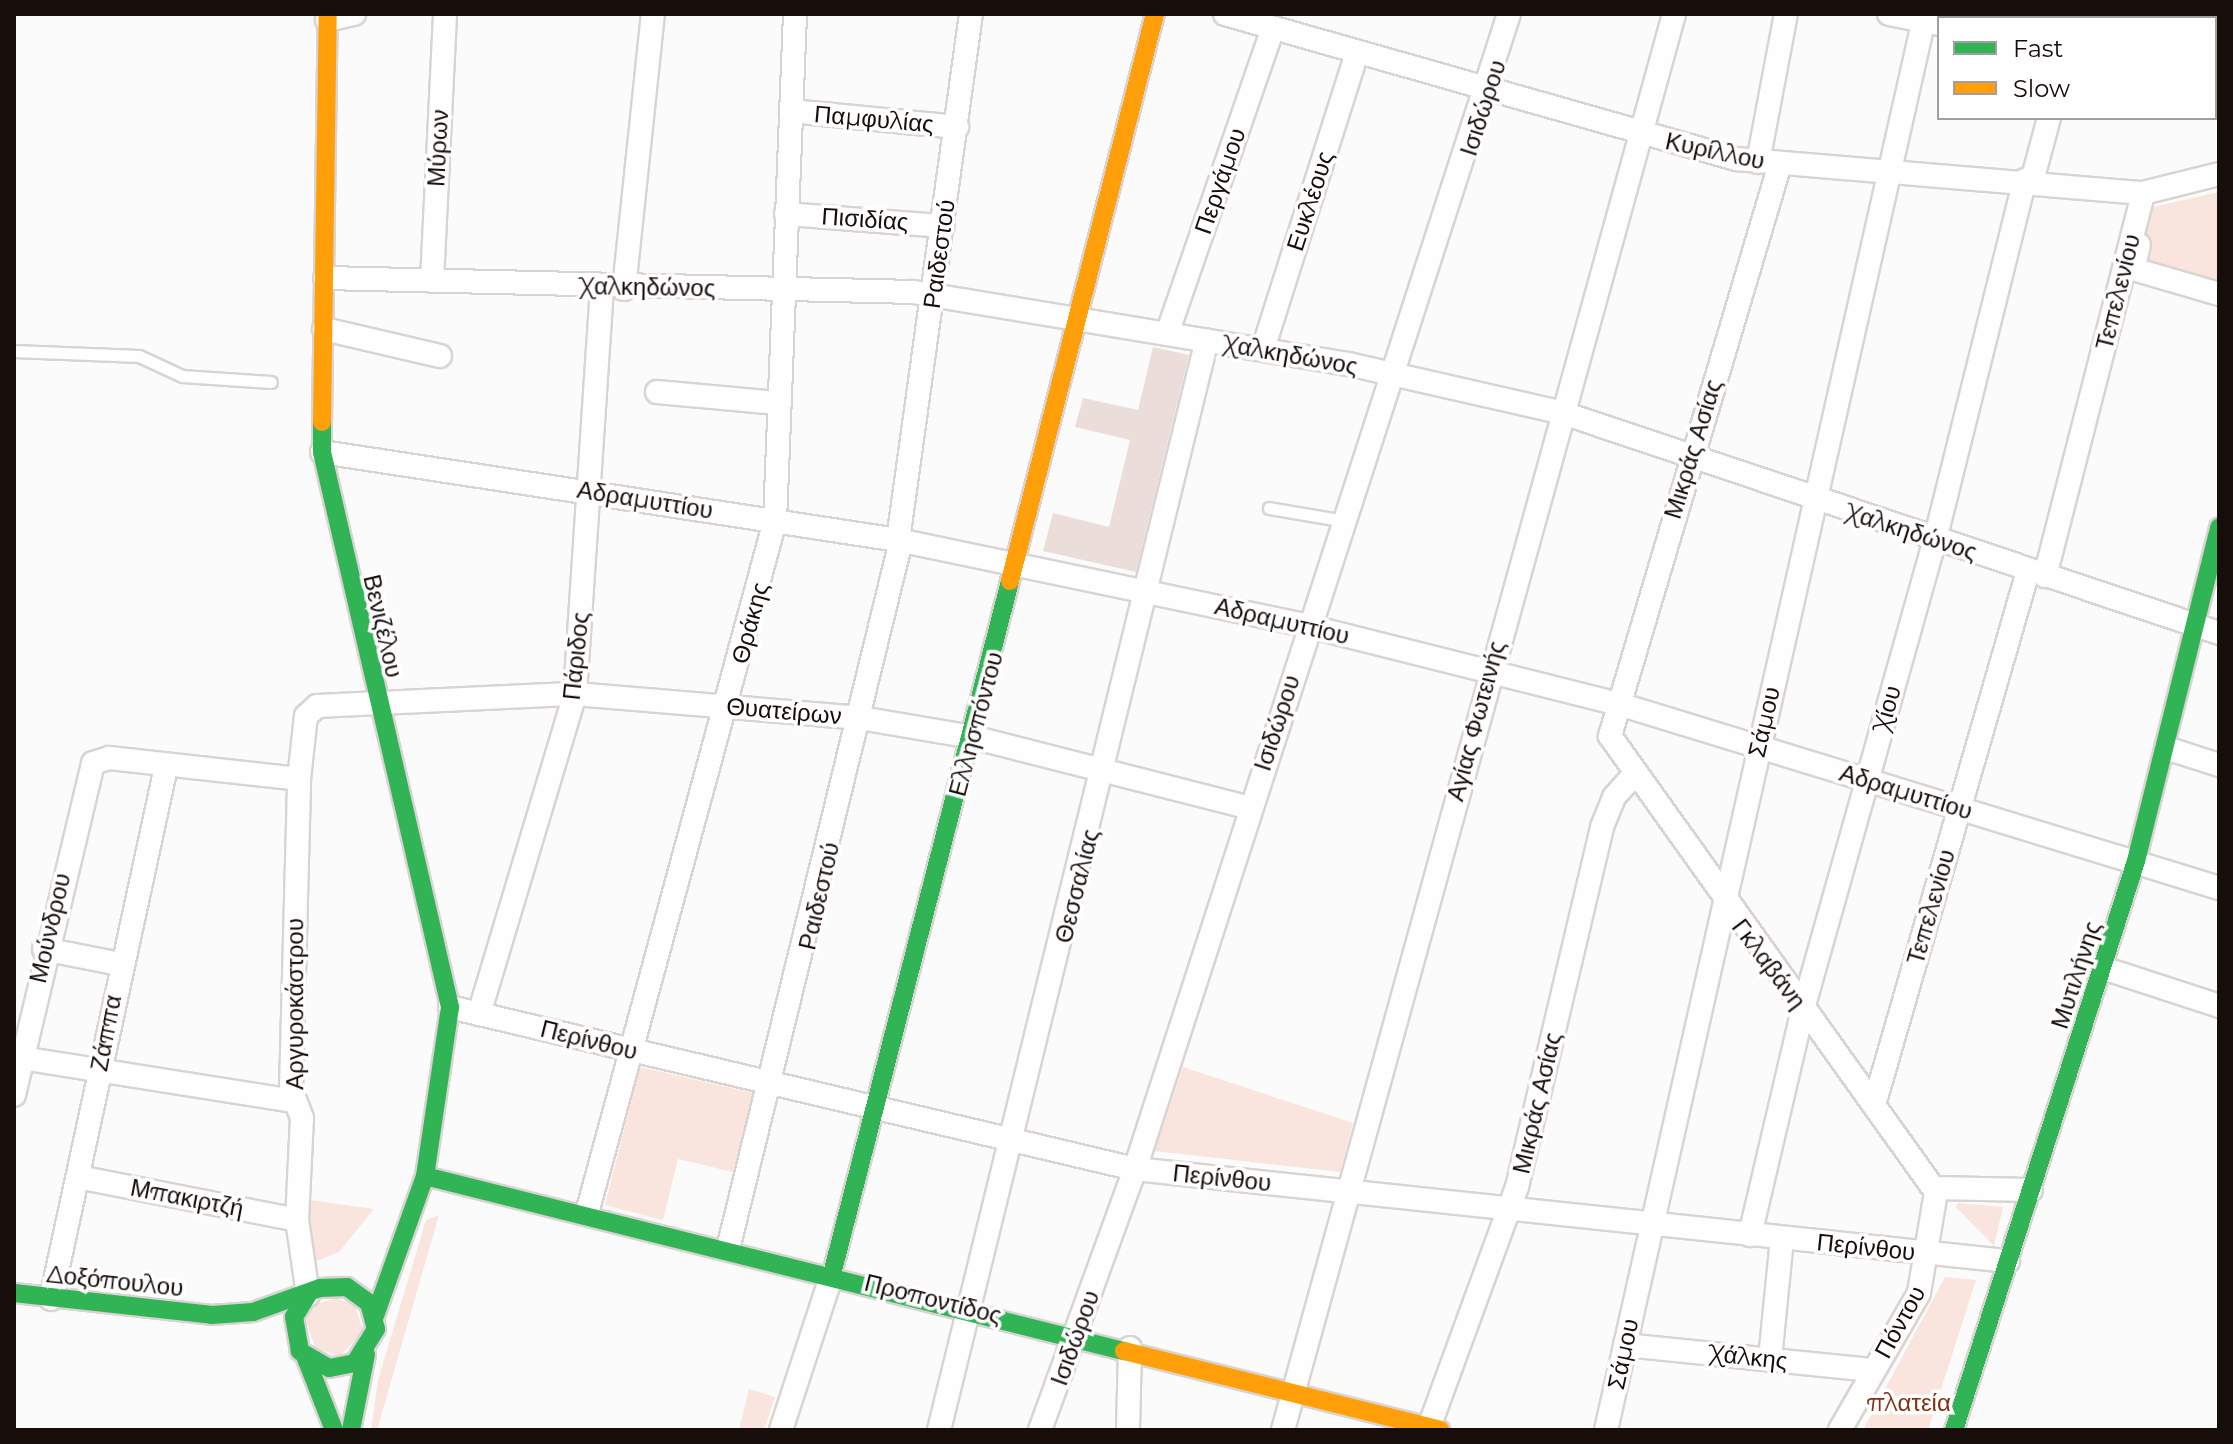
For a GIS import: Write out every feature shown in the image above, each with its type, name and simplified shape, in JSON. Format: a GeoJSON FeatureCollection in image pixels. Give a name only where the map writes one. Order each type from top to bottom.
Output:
{"type":"FeatureCollection","features":[{"type":"Feature","properties":{"kind":"street"},"geometry":{"type":"LineString","coordinates":[[328,17],[354,14]]}},
{"type":"Feature","properties":{"kind":"street","name":"Μύρων"},"geometry":{"type":"LineString","coordinates":[[432,281],[445,14]]}},
{"type":"Feature","properties":{"kind":"street","name":"Πάριδος"},"geometry":{"type":"LineString","coordinates":[[479,1014],[575,694],[589,491],[613,288],[653,14]]}},
{"type":"Feature","properties":{"kind":"street","name":"Θράκης"},"geometry":{"type":"LineString","coordinates":[[587,1213],[775,521],[777,403],[795,14]]}},
{"type":"Feature","properties":{"kind":"street","name":"Ραιδεστού"},"geometry":{"type":"LineString","coordinates":[[728,1249],[860,718],[900,540],[971,14]]}},
{"type":"Feature","properties":{"kind":"street","name":"Ελλησπόντου"},"geometry":{"type":"LineString","coordinates":[[781,1430],[832,1274],[878,1110],[1082,319],[1155,14]]}},
{"type":"Feature","properties":{"kind":"street","name":"Κυρίλλου"},"geometry":{"type":"LineString","coordinates":[[1225,14],[1281,24],[1357,53],[1639,134],[1769,163],[2028,180],[2143,193],[2219,174]]}},
{"type":"Feature","properties":{"kind":"street","name":"Ισιδώρου"},"geometry":{"type":"LineString","coordinates":[[1040,1430],[1135,1169],[1308,626],[1489,92],[1509,14]]}},
{"type":"Feature","properties":{"kind":"street","name":"Αγίας Φωτεινής"},"geometry":{"type":"LineString","coordinates":[[1283,1430],[1560,412],[1674,14]]}},
{"type":"Feature","properties":{"kind":"street","name":"Μικράς Ασίας"},"geometry":{"type":"LineString","coordinates":[[1610,736],[1769,163],[1786,14]]}},
{"type":"Feature","properties":{"kind":"street"},"geometry":{"type":"LineString","coordinates":[[1889,14],[1929,20]]}},
{"type":"Feature","properties":{"kind":"street","name":"Βενιζέλου"},"geometry":{"type":"LineString","coordinates":[[328,17],[322,452],[375,699],[450,1007],[425,1176],[375,1316]]}},
{"type":"Feature","properties":{"kind":"street","name":"Σάμου"},"geometry":{"type":"LineString","coordinates":[[1606,1430],[1758,747],[1890,171],[1929,20]]}},
{"type":"Feature","properties":{"kind":"street","name":"Περγάμου"},"geometry":{"type":"LineString","coordinates":[[1167,334],[1281,24]]}},
{"type":"Feature","properties":{"kind":"street","name":"Ευκλέους"},"geometry":{"type":"LineString","coordinates":[[1263,349],[1357,53]]}},
{"type":"Feature","properties":{"kind":"street","name":"Παμφυλίας"},"geometry":{"type":"LineString","coordinates":[[791,111],[957,127]]}},
{"type":"Feature","properties":{"kind":"street","name":"Χίου"},"geometry":{"type":"LineString","coordinates":[[1750,1235],[1803,1009],[1935,540],[2028,180],[2048,120]]}},
{"type":"Feature","properties":{"kind":"street"},"geometry":{"type":"LineString","coordinates":[[2219,189],[2150,205],[2133,269],[2219,294]]}},
{"type":"Feature","properties":{"kind":"street","name":"Τεπελενίου"},"geometry":{"type":"LineString","coordinates":[[1874,1105],[1960,808],[2037,574],[2143,193]]}},
{"type":"Feature","properties":{"kind":"street","name":"Πισιδίας"},"geometry":{"type":"LineString","coordinates":[[786,214],[943,226]]}},
{"type":"Feature","properties":{"kind":"street","name":"Χαλκηδώνος"},"geometry":{"type":"LineString","coordinates":[[325,278],[934,295],[1393,373],[1560,412],[2219,633]]}},
{"type":"Feature","properties":{"kind":"street"},"geometry":{"type":"LineString","coordinates":[[2121,279],[2219,308]]}},
{"type":"Feature","properties":{"kind":"street"},"geometry":{"type":"LineString","coordinates":[[324,329],[440,356]]}},
{"type":"Feature","properties":{"kind":"street","name":"Θεσσαλίας"},"geometry":{"type":"LineString","coordinates":[[939,1430],[1015,1142],[1207,340]]}},
{"type":"Feature","properties":{"kind":"street"},"geometry":{"type":"LineString","coordinates":[[657,392],[777,403]]}},
{"type":"Feature","properties":{"kind":"street","name":"Αδραμυττίου"},"geometry":{"type":"LineString","coordinates":[[322,452],[900,540],[1019,562],[1308,626],[1619,704],[2219,888]]}},
{"type":"Feature","properties":{"kind":"street","name":"Μυτιλήνης"},"geometry":{"type":"LineString","coordinates":[[1954,1430],[2136,861],[2219,527]]}},
{"type":"Feature","properties":{"kind":"street","name":"Θυατείρων"},"geometry":{"type":"LineString","coordinates":[[309,711],[375,699],[575,694],[860,718],[972,737],[1250,808]]}},
{"type":"Feature","properties":{"kind":"street","name":"Αργυροκάστρου"},"geometry":{"type":"LineString","coordinates":[[308,1295],[297,1220],[302,1118],[295,1101],[299,779],[309,711]]}},
{"type":"Feature","properties":{"kind":"street","name":"Γκλαβάνη"},"geometry":{"type":"LineString","coordinates":[[1610,736],[1724,903],[1934,1188]]}},
{"type":"Feature","properties":{"kind":"street"},"geometry":{"type":"LineString","coordinates":[[2166,748],[2219,765]]}},
{"type":"Feature","properties":{"kind":"street","name":"Μούνδρου"},"geometry":{"type":"LineString","coordinates":[[14,1095],[44,949],[93,763],[109,758],[166,767]]}},
{"type":"Feature","properties":{"kind":"street"},"geometry":{"type":"LineString","coordinates":[[166,767],[299,779]]}},
{"type":"Feature","properties":{"kind":"street","name":"Ζάππα"},"geometry":{"type":"LineString","coordinates":[[51,1299],[120,964],[166,767]]}},
{"type":"Feature","properties":{"kind":"street","name":"Μικράς Ασίας"},"geometry":{"type":"LineString","coordinates":[[1432,1429],[1510,1209],[1602,827],[1614,797],[1634,775]]}},
{"type":"Feature","properties":{"kind":"street"},"geometry":{"type":"LineString","coordinates":[[44,949],[120,964]]}},
{"type":"Feature","properties":{"kind":"street"},"geometry":{"type":"LineString","coordinates":[[2103,968],[2219,1006]]}},
{"type":"Feature","properties":{"kind":"street","name":"Περίνθου"},"geometry":{"type":"LineString","coordinates":[[450,1007],[1135,1169],[2008,1261]]}},
{"type":"Feature","properties":{"kind":"street"},"geometry":{"type":"LineString","coordinates":[[22,1058],[295,1101]]}},
{"type":"Feature","properties":{"kind":"street","name":"Προποντίδος"},"geometry":{"type":"LineString","coordinates":[[425,1176],[1077,1334],[1432,1429]]}},
{"type":"Feature","properties":{"kind":"street","name":"Μπακιρτζή"},"geometry":{"type":"LineString","coordinates":[[78,1177],[297,1220]]}},
{"type":"Feature","properties":{"kind":"street"},"geometry":{"type":"LineString","coordinates":[[1929,1253],[1934,1188],[2031,1190]]}},
{"type":"Feature","properties":{"kind":"street"},"geometry":{"type":"LineString","coordinates":[[212,1315],[253,1312],[334,1285],[365,1267],[404,1237]]}},
{"type":"Feature","properties":{"kind":"street"},"geometry":{"type":"LineString","coordinates":[[1770,1359],[1782,1239]]}},
{"type":"Feature","properties":{"kind":"street","name":"Πόντου"},"geometry":{"type":"LineString","coordinates":[[1840,1430],[1919,1293],[1929,1253]]}},
{"type":"Feature","properties":{"kind":"street"},"geometry":{"type":"LineString","coordinates":[[334,1285],[359,1294],[375,1316],[351,1430]]}},
{"type":"Feature","properties":{"kind":"street","name":"Δοξόπουλου"},"geometry":{"type":"LineString","coordinates":[[14,1293],[212,1315]]}},
{"type":"Feature","properties":{"kind":"street"},"geometry":{"type":"LineString","coordinates":[[308,1295],[294,1317],[301,1350],[334,1430]]}},
{"type":"Feature","properties":{"kind":"street"},"geometry":{"type":"LineString","coordinates":[[212,1315],[266,1332],[342,1368],[366,1354]]}},
{"type":"Feature","properties":{"kind":"street","name":"Χάλκης"},"geometry":{"type":"LineString","coordinates":[[1625,1345],[1873,1370]]}},
{"type":"Feature","properties":{"kind":"street"},"geometry":{"type":"LineString","coordinates":[[1128,1430],[1130,1348]]}},
{"type":"Feature","properties":{"kind":"lane"},"geometry":{"type":"LineString","coordinates":[[14,351],[139,356],[182,376],[271,382]]}},
{"type":"Feature","properties":{"kind":"lane"},"geometry":{"type":"LineString","coordinates":[[1269,508],[1345,521]]}},
{"type":"Feature","properties":{"kind":"green space"},"geometry":{"type":"Polygon","coordinates":[[[2219,192],[2219,290],[2137,267],[2153,207],[2219,192]]]}},
{"type":"Feature","properties":{"kind":"green space"},"geometry":{"type":"Polygon","coordinates":[[[640,1067],[753,1093],[733,1172],[678,1159],[663,1220],[605,1205],[640,1067]]]}},
{"type":"Feature","properties":{"kind":"green space"},"geometry":{"type":"Polygon","coordinates":[[[1183,1067],[1353,1123],[1340,1172],[1155,1151],[1183,1067]]]}},
{"type":"Feature","properties":{"kind":"green space"},"geometry":{"type":"Polygon","coordinates":[[[309,1200],[374,1209],[339,1252],[314,1262],[309,1200]]]}},
{"type":"Feature","properties":{"kind":"green space"},"geometry":{"type":"Polygon","coordinates":[[[1958,1203],[2003,1207],[1994,1246],[1956,1207],[1958,1203]]]}},
{"type":"Feature","properties":{"kind":"green space"},"geometry":{"type":"Polygon","coordinates":[[[439,1215],[377,1430],[371,1430],[378,1380],[426,1220],[439,1215]]]}},
{"type":"Feature","properties":{"kind":"green space","name":"πλατεία"},"geometry":{"type":"Polygon","coordinates":[[[1945,1277],[1976,1280],[1928,1430],[1863,1430],[1945,1277]]]}},
{"type":"Feature","properties":{"kind":"green space"},"geometry":{"type":"Polygon","coordinates":[[[336,1298],[354,1305],[364,1331],[340,1356],[315,1348],[306,1320],[317,1304],[336,1298]]]}},
{"type":"Feature","properties":{"kind":"green space"},"geometry":{"type":"Polygon","coordinates":[[[749,1389],[775,1397],[764,1430],[739,1430],[749,1389]]]}},
{"type":"Feature","properties":{"kind":"building"},"geometry":{"type":"Polygon","coordinates":[[[1153,347],[1189,355],[1136,572],[1043,551],[1053,513],[1109,527],[1130,440],[1075,427],[1083,398],[1138,410],[1153,347]]]}},
{"type":"Feature","properties":{"kind":"traffic: fast"},"geometry":{"type":"LineString","coordinates":[[322,422],[322,452],[450,1007],[425,1176],[375,1316]]}},
{"type":"Feature","properties":{"kind":"traffic: fast"},"geometry":{"type":"LineString","coordinates":[[1954,1430],[2136,861],[2219,527]]}},
{"type":"Feature","properties":{"kind":"traffic: fast"},"geometry":{"type":"LineString","coordinates":[[832,1274],[1010,581]]}},
{"type":"Feature","properties":{"kind":"traffic: fast"},"geometry":{"type":"LineString","coordinates":[[425,1176],[1124,1351]]}},
{"type":"Feature","properties":{"kind":"traffic: fast"},"geometry":{"type":"LineString","coordinates":[[14,1293],[212,1315],[253,1312],[320,1288],[347,1287],[369,1303],[376,1329],[355,1363],[329,1368],[300,1351],[294,1317],[308,1295]]}},
{"type":"Feature","properties":{"kind":"traffic: fast"},"geometry":{"type":"LineString","coordinates":[[351,1430],[366,1354]]}},
{"type":"Feature","properties":{"kind":"traffic: fast"},"geometry":{"type":"LineString","coordinates":[[305,1356],[334,1430]]}},
{"type":"Feature","properties":{"kind":"traffic: slow"},"geometry":{"type":"LineString","coordinates":[[322,422],[328,14]]}},
{"type":"Feature","properties":{"kind":"traffic: slow"},"geometry":{"type":"LineString","coordinates":[[1010,581],[1155,14]]}},
{"type":"Feature","properties":{"kind":"traffic: slow"},"geometry":{"type":"LineString","coordinates":[[1124,1351],[1440,1430]]}}]}
